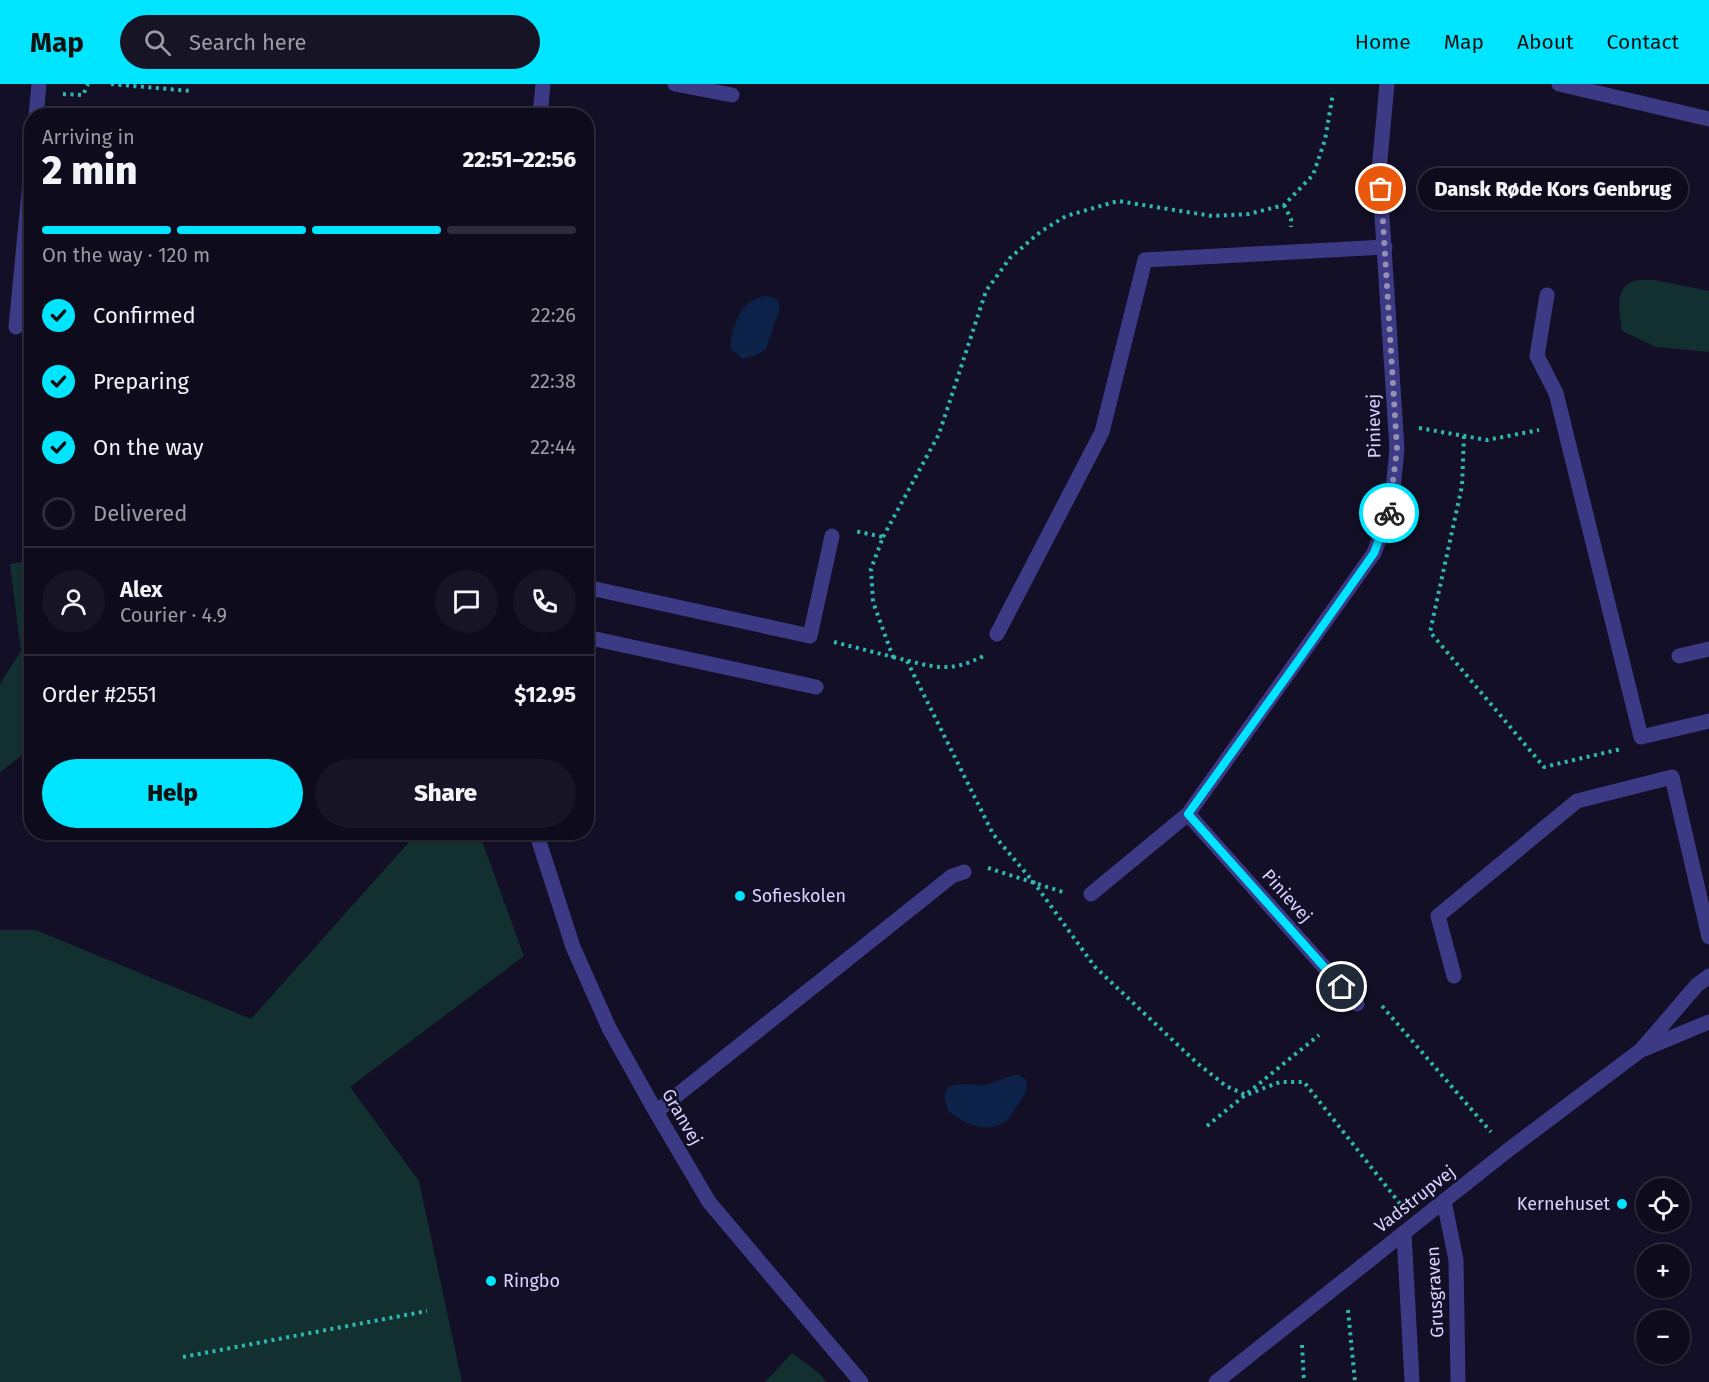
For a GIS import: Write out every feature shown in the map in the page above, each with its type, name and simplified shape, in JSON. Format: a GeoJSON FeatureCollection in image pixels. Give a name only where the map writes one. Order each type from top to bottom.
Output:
{"type":"FeatureCollection","features":[{"type":"Feature","properties":{"kind":"street"},"geometry":{"type":"LineString","coordinates":[[37,108],[39,84]]}},
{"type":"Feature","properties":{"kind":"street"},"geometry":{"type":"LineString","coordinates":[[541,108],[543,84]]}},
{"type":"Feature","properties":{"kind":"street"},"geometry":{"type":"LineString","coordinates":[[675,84],[732,95]]}},
{"type":"Feature","properties":{"kind":"street","name":"Pinievej"},"geometry":{"type":"LineString","coordinates":[[1091,894],[1188,814],[1374,553],[1391,508],[1397,449],[1379,170],[1387,84]]}},
{"type":"Feature","properties":{"kind":"street"},"geometry":{"type":"LineString","coordinates":[[1560,84],[1709,119]]}},
{"type":"Feature","properties":{"kind":"street"},"geometry":{"type":"LineString","coordinates":[[16,327],[24,244]]}},
{"type":"Feature","properties":{"kind":"street"},"geometry":{"type":"LineString","coordinates":[[997,634],[1102,432],[1145,260],[1385,247]]}},
{"type":"Feature","properties":{"kind":"street"},"geometry":{"type":"LineString","coordinates":[[1547,295],[1538,356],[1556,393],[1641,737],[1709,721]]}},
{"type":"Feature","properties":{"kind":"street"},"geometry":{"type":"LineString","coordinates":[[594,589],[810,636],[832,536]]}},
{"type":"Feature","properties":{"kind":"street"},"geometry":{"type":"LineString","coordinates":[[594,639],[816,687]]}},
{"type":"Feature","properties":{"kind":"street"},"geometry":{"type":"LineString","coordinates":[[1679,656],[1709,650]]}},
{"type":"Feature","properties":{"kind":"street"},"geometry":{"type":"LineString","coordinates":[[1454,976],[1438,916],[1577,801],[1672,777],[1709,937]]}},
{"type":"Feature","properties":{"kind":"street","name":"Pinievej"},"geometry":{"type":"LineString","coordinates":[[1188,814],[1357,1004]]}},
{"type":"Feature","properties":{"kind":"street","name":"Granvej"},"geometry":{"type":"LineString","coordinates":[[539,840],[573,947],[609,1028],[709,1202],[861,1382]]}},
{"type":"Feature","properties":{"kind":"street"},"geometry":{"type":"LineString","coordinates":[[656,1112],[952,876],[964,872]]}},
{"type":"Feature","properties":{"kind":"street","name":"Vadstrupvej"},"geometry":{"type":"LineString","coordinates":[[1221,1380],[1507,1151],[1641,1050],[1697,985],[1709,976]]}},
{"type":"Feature","properties":{"kind":"street","name":"Vadstrupvej"},"geometry":{"type":"LineString","coordinates":[[1641,1050],[1709,1022]]}},
{"type":"Feature","properties":{"kind":"street","name":"Grusgraven"},"geometry":{"type":"LineString","coordinates":[[1444,1201],[1456,1260],[1458,1382]]}},
{"type":"Feature","properties":{"kind":"street"},"geometry":{"type":"LineString","coordinates":[[1410,1228],[1412,1382]]}},
{"type":"Feature","properties":{"kind":"path"},"geometry":{"type":"LineString","coordinates":[[111,84],[191,91]]}},
{"type":"Feature","properties":{"kind":"path"},"geometry":{"type":"LineString","coordinates":[[893,657],[873,602],[871,569],[884,537],[939,434],[986,291],[1010,258],[1040,232],[1066,216],[1118,201],[1212,216],[1249,214],[1284,205],[1313,175],[1325,140],[1333,93]]}},
{"type":"Feature","properties":{"kind":"path"},"geometry":{"type":"LineString","coordinates":[[1395,424],[1487,440],[1564,425]]}},
{"type":"Feature","properties":{"kind":"path"},"geometry":{"type":"LineString","coordinates":[[1464,436],[1462,486],[1430,632],[1544,767],[1630,747],[1641,737]]}},
{"type":"Feature","properties":{"kind":"path"},"geometry":{"type":"LineString","coordinates":[[832,536],[852,530],[884,537]]}},
{"type":"Feature","properties":{"kind":"path"},"geometry":{"type":"LineString","coordinates":[[810,636],[939,668],[967,665],[985,654],[997,634]]}},
{"type":"Feature","properties":{"kind":"path"},"geometry":{"type":"LineString","coordinates":[[907,661],[993,834],[1035,884],[1095,967],[1197,1063],[1226,1086],[1246,1095],[1280,1082],[1304,1082],[1410,1228]]}},
{"type":"Feature","properties":{"kind":"path"},"geometry":{"type":"LineString","coordinates":[[964,872],[976,867],[992,869],[1073,895],[1091,894]]}},
{"type":"Feature","properties":{"kind":"path"},"geometry":{"type":"LineString","coordinates":[[1357,1004],[1371,994],[1507,1151]]}},
{"type":"Feature","properties":{"kind":"path"},"geometry":{"type":"LineString","coordinates":[[1207,1126],[1319,1035]]}},
{"type":"Feature","properties":{"kind":"path"},"geometry":{"type":"LineString","coordinates":[[1346,1279],[1355,1382]]}},
{"type":"Feature","properties":{"kind":"path"},"geometry":{"type":"LineString","coordinates":[[183,1357],[427,1311]]}},
{"type":"Feature","properties":{"kind":"green space"},"geometry":{"type":"Polygon","coordinates":[[[1654,280],[1709,291],[1709,352],[1656,347],[1622,331],[1619,301],[1623,289],[1635,281],[1654,280]]]}},
{"type":"Feature","properties":{"kind":"green space"},"geometry":{"type":"Polygon","coordinates":[[[24,562],[24,746],[21,756],[0,772],[0,684],[21,651],[10,564],[24,562]]]}},
{"type":"Feature","properties":{"kind":"green space"},"geometry":{"type":"Polygon","coordinates":[[[411,840],[482,840],[524,956],[350,1087],[419,1181],[462,1382],[0,1382],[0,930],[36,930],[251,1019],[411,840]]]}},
{"type":"Feature","properties":{"kind":"green space"},"geometry":{"type":"Polygon","coordinates":[[[792,1353],[819,1373],[826,1382],[765,1382],[792,1353]]]}},
{"type":"Feature","properties":{"kind":"water"},"geometry":{"type":"Polygon","coordinates":[[[767,296],[777,299],[780,308],[766,349],[755,356],[742,359],[730,348],[736,322],[744,307],[758,298],[767,296]]]}},
{"type":"Feature","properties":{"kind":"water"},"geometry":{"type":"Polygon","coordinates":[[[1013,1075],[1020,1075],[1026,1080],[1026,1091],[1006,1121],[991,1127],[975,1126],[948,1111],[944,1095],[948,1087],[958,1084],[985,1085],[1013,1075]]]}},
{"type":"Feature","properties":{"kind":"way so far"},"geometry":{"type":"LineString","coordinates":[[1381,189],[1397,449],[1389,513]]}},
{"type":"Feature","properties":{"kind":"place","name":"Dansk Røde Kors Genbrug"},"geometry":{"type":"Point","coordinates":[1381,189]}},
{"type":"Feature","properties":{"kind":"place","name":"Sofieskolen"},"geometry":{"type":"Point","coordinates":[740,896]}},
{"type":"Feature","properties":{"kind":"place","name":"Kernehuset"},"geometry":{"type":"Point","coordinates":[1622,1204]}},
{"type":"Feature","properties":{"kind":"place","name":"Ringbo"},"geometry":{"type":"Point","coordinates":[491,1281]}},
{"type":"Feature","properties":{"kind":"route"},"geometry":{"type":"LineString","coordinates":[[1342,987],[1188,814],[1374,553],[1389,513]]}}]}
